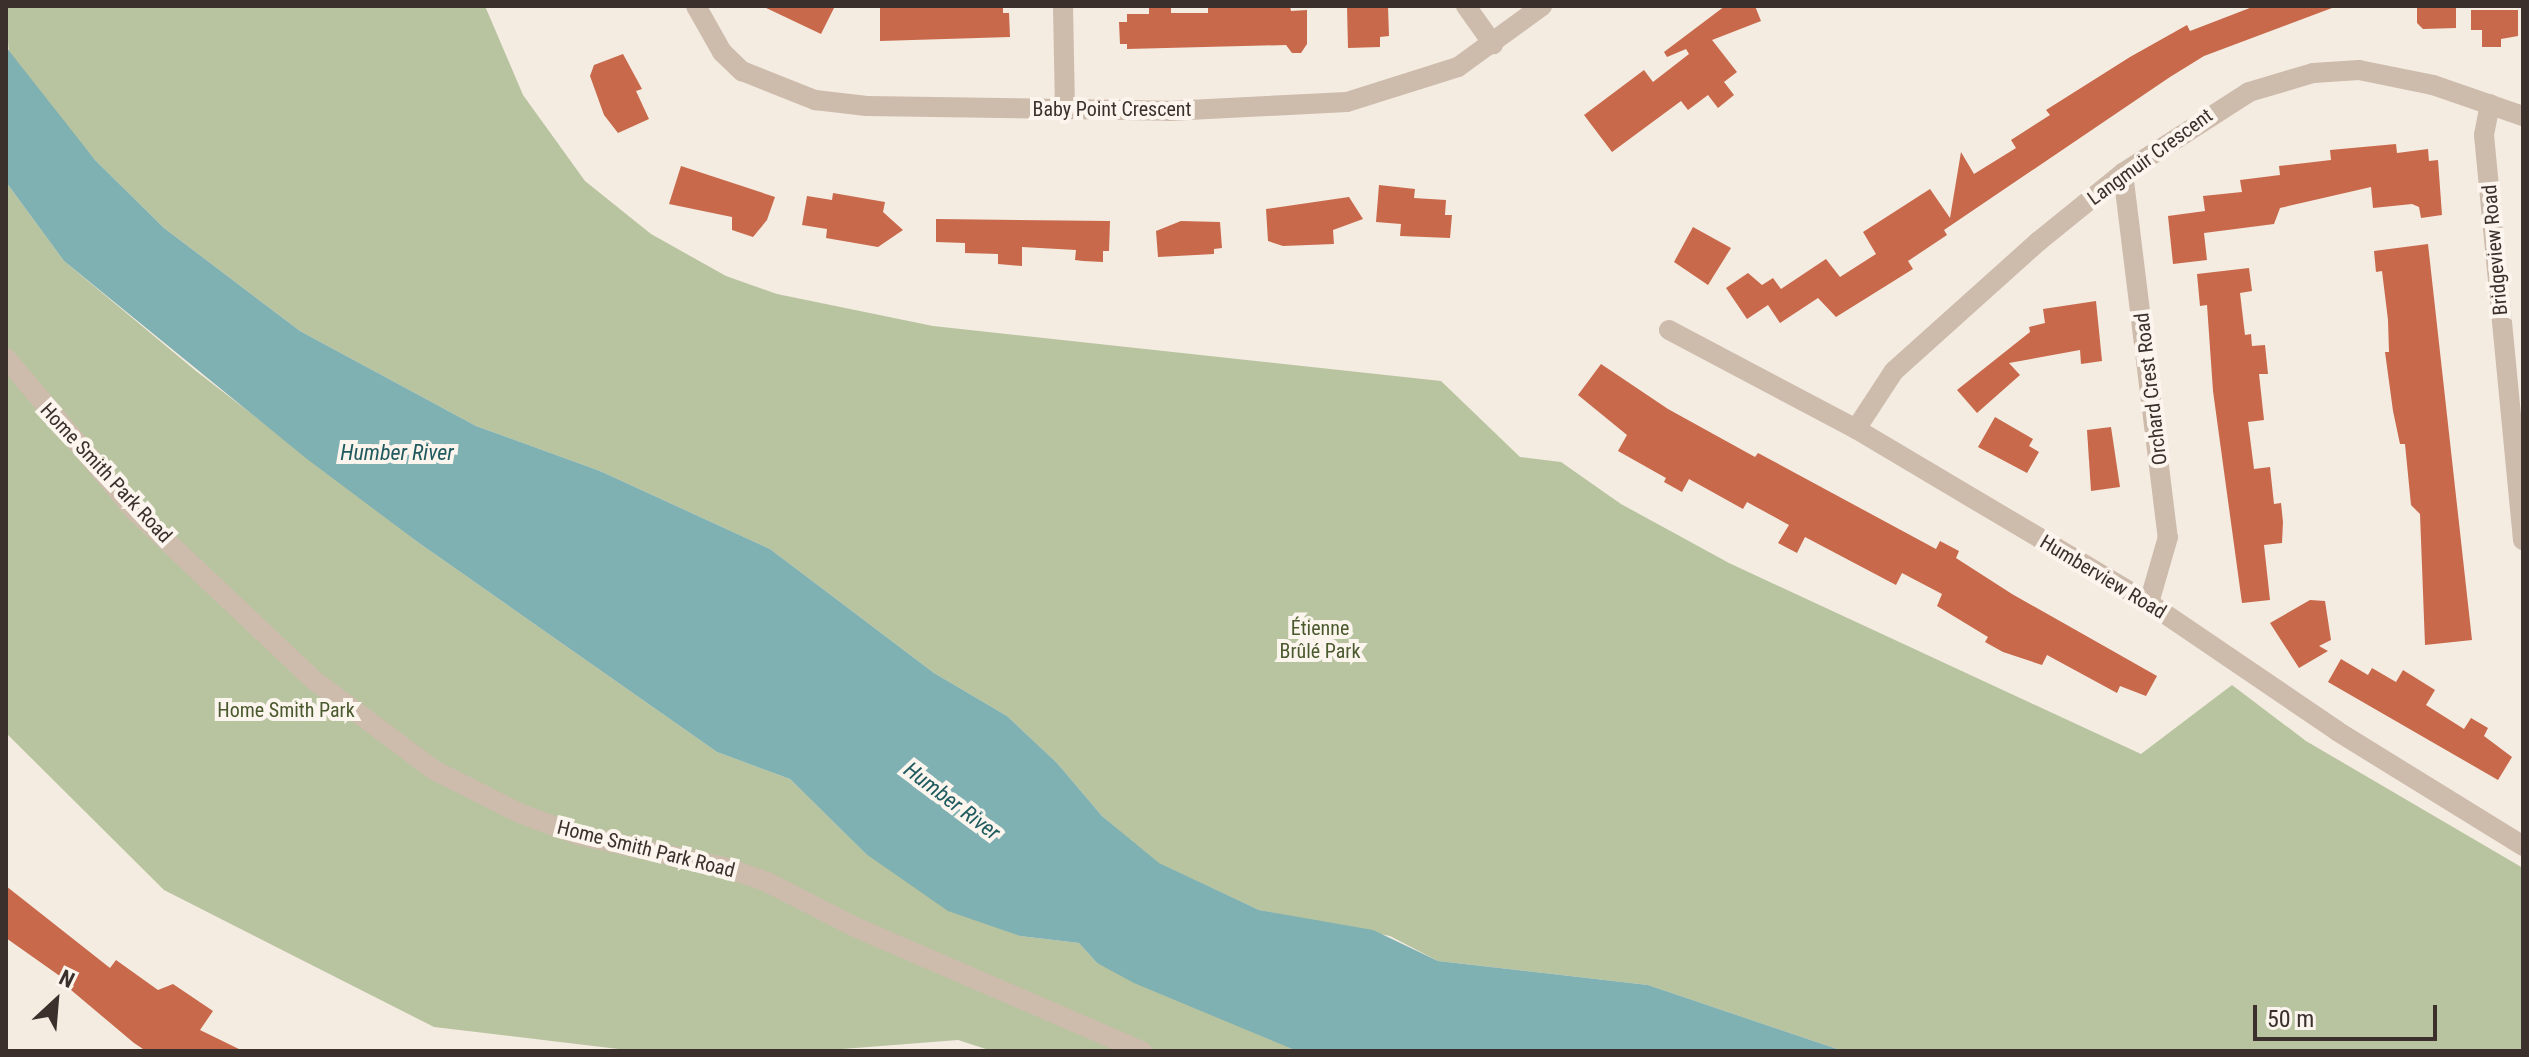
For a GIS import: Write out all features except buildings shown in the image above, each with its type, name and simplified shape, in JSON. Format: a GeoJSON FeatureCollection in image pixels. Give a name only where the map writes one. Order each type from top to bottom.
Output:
{"type":"FeatureCollection","features":[{"type":"Feature","properties":{"kind":"street","name":"Baby Point Crescent"},"geometry":{"type":"LineString","coordinates":[[696,6],[722,52],[742,71],[815,100],[867,106],[1065,110],[1347,102],[1458,67],[1542,6]]}},
{"type":"Feature","properties":{"kind":"street"},"geometry":{"type":"LineString","coordinates":[[1063,6],[1065,110]]}},
{"type":"Feature","properties":{"kind":"street"},"geometry":{"type":"LineString","coordinates":[[1466,6],[1493,44]]}},
{"type":"Feature","properties":{"kind":"street","name":"Langmuir Crescent"},"geometry":{"type":"LineString","coordinates":[[1856,429],[1894,371],[2123,173],[2231,101],[2313,73],[2359,70],[2395,76],[2523,116]]}},
{"type":"Feature","properties":{"kind":"street","name":"Bridgeview Road"},"geometry":{"type":"LineString","coordinates":[[2490,104],[2484,135],[2523,540]]}},
{"type":"Feature","properties":{"kind":"street","name":"Orchard Crest Road"},"geometry":{"type":"LineString","coordinates":[[2123,173],[2168,537],[2149,603]]}},
{"type":"Feature","properties":{"kind":"street","name":"Humberview Road"},"geometry":{"type":"LineString","coordinates":[[1669,330],[1856,429],[2149,603],[2337,731],[2523,846]]}},
{"type":"Feature","properties":{"kind":"street","name":"Home Smith Park Road"},"geometry":{"type":"LineString","coordinates":[[6,358],[135,511],[315,681],[434,770],[519,813],[578,835],[724,867],[767,882],[855,927],[1142,1051]]}},
{"type":"Feature","properties":{"kind":"green space","name":"Étienne Brûlé Park"},"geometry":{"type":"Polygon","coordinates":[[[6,6],[485,6],[523,95],[585,181],[651,234],[726,276],[777,294],[933,326],[1441,381],[1520,457],[1561,462],[1621,504],[1729,563],[2141,754],[2232,685],[2306,741],[2523,868],[2523,1051],[1843,1051],[1648,985],[1438,961],[1390,936],[1259,910],[1158,863],[1102,816],[1057,763],[1007,716],[934,673],[770,549],[600,471],[476,426],[300,331],[164,228],[95,160],[9,57],[6,6]]]}},
{"type":"Feature","properties":{"kind":"green space","name":"Home Smith Park"},"geometry":{"type":"Polygon","coordinates":[[[6,182],[64,261],[196,371],[419,543],[717,752],[790,779],[866,854],[1020,936],[1079,943],[1097,963],[1297,1051],[992,1051],[958,1040],[817,1051],[635,1051],[434,1027],[164,890],[6,733],[6,182]]]}},
{"type":"Feature","properties":{"kind":"water","name":"Humber River"},"geometry":{"type":"Polygon","coordinates":[[[6,47],[95,160],[164,228],[300,331],[476,426],[600,471],[770,549],[934,673],[1007,716],[1057,763],[1102,816],[1159,863],[1259,910],[1373,930],[1438,961],[1648,985],[1843,1051],[1297,1051],[1134,983],[1097,963],[1079,943],[1020,936],[948,911],[866,854],[790,779],[717,752],[419,543],[307,459],[64,261],[6,182],[6,47]]]}}]}
